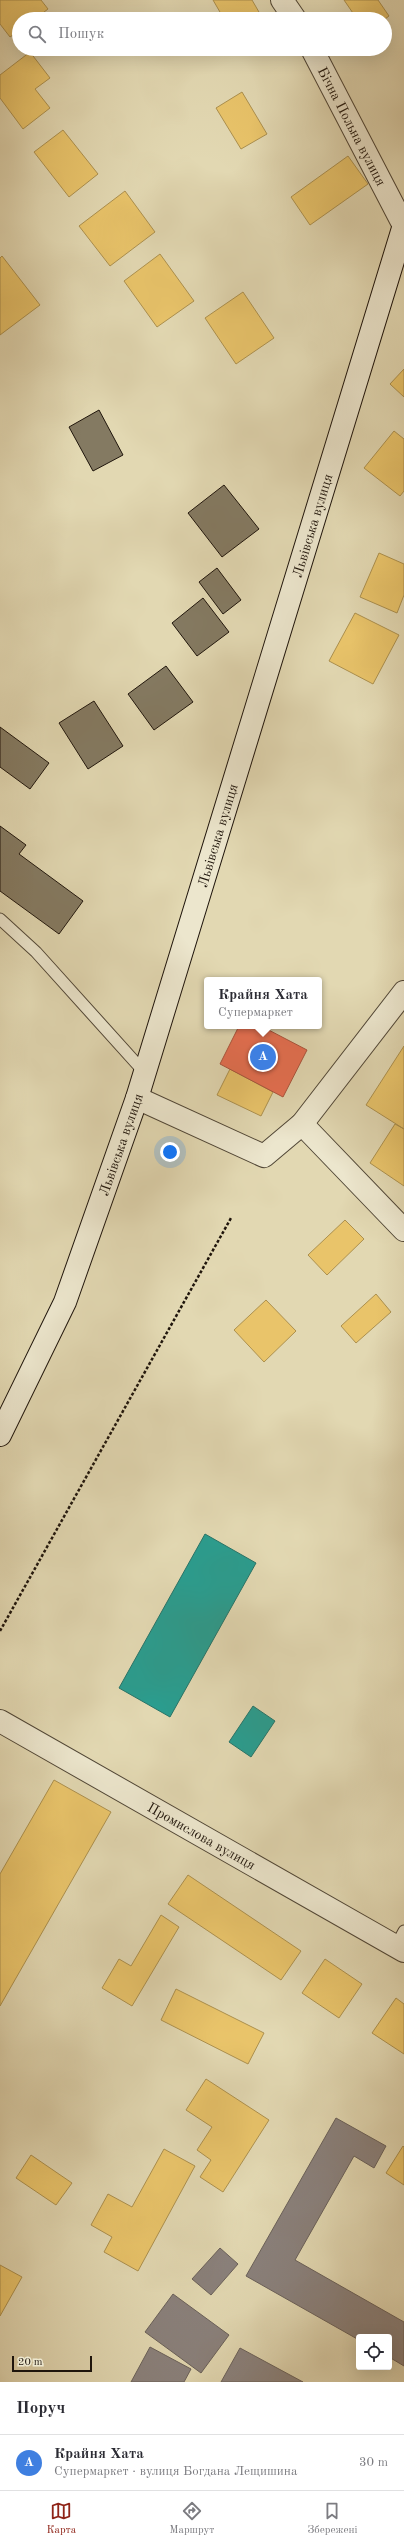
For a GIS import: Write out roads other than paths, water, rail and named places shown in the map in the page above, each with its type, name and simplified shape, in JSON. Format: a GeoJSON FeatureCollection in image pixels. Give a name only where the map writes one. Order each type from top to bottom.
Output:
{"type":"FeatureCollection","features":[{"type":"Feature","properties":{"kind":"main road"},"geometry":{"type":"LineString","coordinates":[[282,0],[290,12]]}},
{"type":"Feature","properties":{"kind":"main road","name":"Бічна Польна вулиця"},"geometry":{"type":"LineString","coordinates":[[316,56],[404,225]]}},
{"type":"Feature","properties":{"kind":"main road","name":"Львівська вулиця"},"geometry":{"type":"LineString","coordinates":[[0,1435],[65,1302],[137,1098],[404,225]]}},
{"type":"Feature","properties":{"kind":"main road"},"geometry":{"type":"LineString","coordinates":[[137,1098],[264,1156],[302,1124],[404,992]]}},
{"type":"Feature","properties":{"kind":"main road"},"geometry":{"type":"LineString","coordinates":[[302,1124],[404,1230]]}},
{"type":"Feature","properties":{"kind":"main road","name":"Промислова вулиця"},"geometry":{"type":"LineString","coordinates":[[0,1721],[401,1942]]}},
{"type":"Feature","properties":{"kind":"lane"},"geometry":{"type":"LineString","coordinates":[[0,919],[36,952],[145,1073]]}},
{"type":"Feature","properties":{"kind":"place","name":"Крайня Хата"},"geometry":{"type":"Point","coordinates":[263,1057]}}]}
